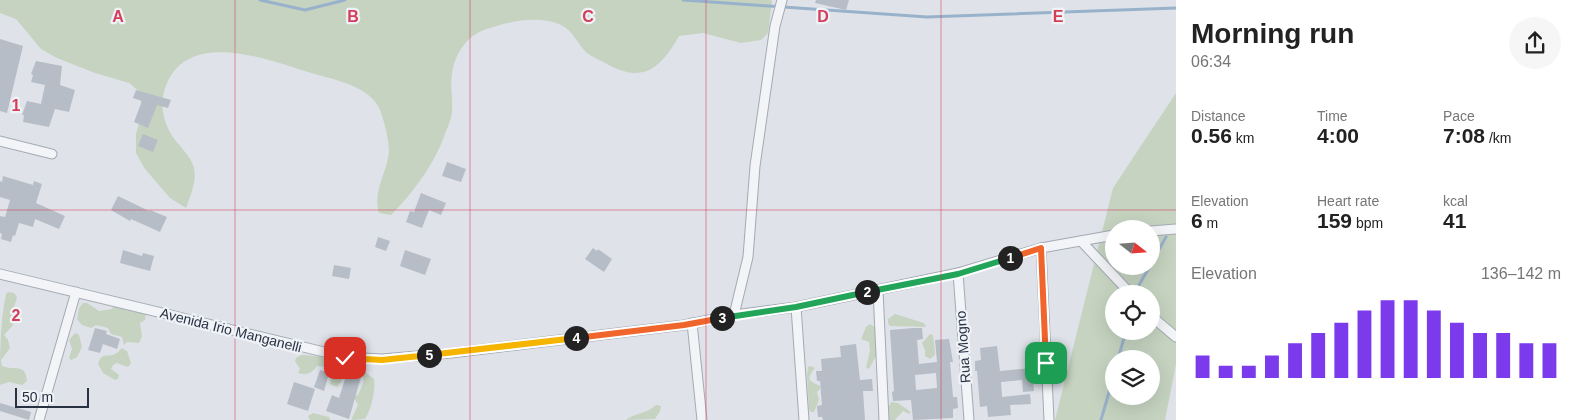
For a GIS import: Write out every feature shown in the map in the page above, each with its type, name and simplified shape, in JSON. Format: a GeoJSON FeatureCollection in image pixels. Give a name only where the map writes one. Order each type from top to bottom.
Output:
{"type":"FeatureCollection","features":[{"type":"Feature","properties":{"kind":"street"},"geometry":{"type":"LineString","coordinates":[[734,315],[748,257],[755,166],[775,26],[782,0]]}},
{"type":"Feature","properties":{"kind":"street"},"geometry":{"type":"LineString","coordinates":[[0,142],[52,154]]}},
{"type":"Feature","properties":{"kind":"street"},"geometry":{"type":"LineString","coordinates":[[1160,230],[1176,229]]}},
{"type":"Feature","properties":{"kind":"street","name":"Avenida Irio Manganelli"},"geometry":{"type":"LineString","coordinates":[[0,274],[345,358],[382,360],[493,349],[692,323],[734,315],[796,307],[958,274],[1041,248],[1105,237]]}},
{"type":"Feature","properties":{"kind":"street"},"geometry":{"type":"LineString","coordinates":[[1081,241],[1123,285]]}},
{"type":"Feature","properties":{"kind":"street"},"geometry":{"type":"LineString","coordinates":[[1041,248],[1049,420]]}},
{"type":"Feature","properties":{"kind":"street","name":"Rua Mogno"},"geometry":{"type":"LineString","coordinates":[[958,274],[969,420]]}},
{"type":"Feature","properties":{"kind":"street"},"geometry":{"type":"LineString","coordinates":[[878,290],[884,420]]}},
{"type":"Feature","properties":{"kind":"street"},"geometry":{"type":"LineString","coordinates":[[38,420],[76,292]]}},
{"type":"Feature","properties":{"kind":"street"},"geometry":{"type":"LineString","coordinates":[[796,307],[804,420]]}},
{"type":"Feature","properties":{"kind":"street"},"geometry":{"type":"LineString","coordinates":[[692,323],[702,420]]}},
{"type":"Feature","properties":{"kind":"street"},"geometry":{"type":"LineString","coordinates":[[1160,324],[1176,337]]}},
{"type":"Feature","properties":{"kind":"green space"},"geometry":{"type":"Polygon","coordinates":[[[0,0],[772,1],[768,33],[761,40],[741,43],[703,33],[679,36],[665,57],[657,65],[641,73],[620,70],[592,56],[584,50],[569,30],[552,22],[524,20],[480,32],[468,40],[456,59],[451,79],[452,115],[441,145],[415,187],[391,215],[379,213],[377,205],[377,197],[389,150],[384,121],[378,106],[365,92],[356,87],[272,61],[232,53],[212,53],[194,57],[178,67],[167,83],[162,104],[164,118],[169,131],[194,168],[194,183],[186,208],[170,198],[145,169],[136,153],[136,134],[141,116],[141,93],[129,83],[95,73],[57,58],[41,49],[16,19],[0,13],[0,0]]]}},
{"type":"Feature","properties":{"kind":"green space"},"geometry":{"type":"Polygon","coordinates":[[[1176,93],[1176,364],[1165,420],[1055,420],[1113,188],[1176,93]]]}},
{"type":"Feature","properties":{"kind":"green space"},"geometry":{"type":"Polygon","coordinates":[[[8,292],[14,293],[17,297],[13,311],[13,325],[4,335],[8,340],[10,348],[1,360],[2,366],[19,369],[24,372],[27,381],[22,385],[9,382],[0,385],[1,327],[6,294],[8,292]]]}},
{"type":"Feature","properties":{"kind":"green space"},"geometry":{"type":"Polygon","coordinates":[[[83,303],[87,303],[99,311],[112,309],[115,303],[126,310],[146,312],[145,320],[140,323],[142,336],[139,343],[127,342],[124,345],[122,337],[111,334],[108,328],[96,325],[91,328],[82,325],[77,319],[79,308],[83,303]]]}},
{"type":"Feature","properties":{"kind":"green space"},"geometry":{"type":"Polygon","coordinates":[[[895,314],[924,323],[926,327],[890,326],[888,319],[895,314]]]}},
{"type":"Feature","properties":{"kind":"green space"},"geometry":{"type":"Polygon","coordinates":[[[870,324],[875,327],[877,354],[869,369],[866,367],[870,351],[869,342],[861,339],[866,327],[870,324]]]}},
{"type":"Feature","properties":{"kind":"green space"},"geometry":{"type":"Polygon","coordinates":[[[75,333],[79,335],[82,347],[77,357],[71,360],[69,358],[72,349],[69,340],[75,333]]]}},
{"type":"Feature","properties":{"kind":"green space"},"geometry":{"type":"Polygon","coordinates":[[[930,334],[933,335],[935,355],[930,359],[925,356],[922,343],[930,334]]]}},
{"type":"Feature","properties":{"kind":"green space"},"geometry":{"type":"Polygon","coordinates":[[[122,348],[127,351],[131,363],[128,367],[117,363],[113,365],[111,369],[119,375],[118,379],[115,380],[103,373],[98,364],[103,356],[115,354],[122,348]]]}},
{"type":"Feature","properties":{"kind":"green space"},"geometry":{"type":"Polygon","coordinates":[[[301,355],[322,357],[338,366],[342,378],[337,387],[330,384],[333,373],[327,367],[317,366],[309,373],[298,373],[300,369],[295,361],[301,355]]]}},
{"type":"Feature","properties":{"kind":"green space"},"geometry":{"type":"Polygon","coordinates":[[[808,367],[815,368],[810,375],[810,380],[820,386],[817,392],[819,400],[814,412],[811,412],[809,409],[807,375],[808,367]]]}},
{"type":"Feature","properties":{"kind":"green space"},"geometry":{"type":"Polygon","coordinates":[[[360,368],[374,379],[374,394],[365,419],[351,420],[358,405],[353,396],[358,395],[364,381],[358,369],[360,368]]]}},
{"type":"Feature","properties":{"kind":"green space"},"geometry":{"type":"Polygon","coordinates":[[[891,402],[898,403],[911,412],[909,414],[903,411],[895,420],[888,420],[888,409],[891,402]]]}},
{"type":"Feature","properties":{"kind":"green space"},"geometry":{"type":"Polygon","coordinates":[[[656,405],[661,406],[655,419],[626,420],[648,410],[656,405]]]}},
{"type":"Feature","properties":{"kind":"green space"},"geometry":{"type":"Polygon","coordinates":[[[313,413],[329,417],[330,420],[310,420],[308,416],[313,413]]]}},
{"type":"Feature","properties":{"kind":"building"},"geometry":{"type":"Polygon","coordinates":[[[816,0],[849,0],[846,10],[815,3],[816,0]]]}},
{"type":"Feature","properties":{"kind":"building"},"geometry":{"type":"Polygon","coordinates":[[[0,39],[23,46],[7,113],[0,111],[0,39]]]}},
{"type":"Feature","properties":{"kind":"building"},"geometry":{"type":"Polygon","coordinates":[[[36,61],[62,66],[60,85],[75,90],[69,112],[55,109],[49,127],[23,122],[24,115],[22,115],[27,101],[41,104],[45,85],[31,82],[33,75],[31,74],[36,61]]]}},
{"type":"Feature","properties":{"kind":"building"},"geometry":{"type":"Polygon","coordinates":[[[136,90],[171,100],[168,108],[157,105],[148,128],[134,122],[142,101],[133,98],[136,90]]]}},
{"type":"Feature","properties":{"kind":"building"},"geometry":{"type":"Polygon","coordinates":[[[143,134],[158,140],[153,152],[138,146],[143,134]]]}},
{"type":"Feature","properties":{"kind":"building"},"geometry":{"type":"Polygon","coordinates":[[[447,162],[466,169],[461,182],[442,176],[447,162]]]}},
{"type":"Feature","properties":{"kind":"building"},"geometry":{"type":"Polygon","coordinates":[[[3,176],[33,185],[34,181],[42,184],[36,203],[65,216],[59,229],[35,219],[33,227],[19,223],[11,242],[1,239],[0,216],[5,217],[10,200],[0,197],[0,181],[2,182],[3,176]]]}},
{"type":"Feature","properties":{"kind":"building"},"geometry":{"type":"Polygon","coordinates":[[[421,193],[446,203],[441,215],[429,210],[422,228],[406,222],[410,211],[414,212],[421,193]]]}},
{"type":"Feature","properties":{"kind":"building"},"geometry":{"type":"Polygon","coordinates":[[[118,196],[149,211],[167,217],[160,232],[131,219],[130,221],[111,210],[118,196]]]}},
{"type":"Feature","properties":{"kind":"building"},"geometry":{"type":"Polygon","coordinates":[[[378,237],[390,241],[386,251],[375,247],[378,237]]]}},
{"type":"Feature","properties":{"kind":"building"},"geometry":{"type":"Polygon","coordinates":[[[593,248],[597,251],[598,249],[612,259],[604,272],[585,259],[593,248]]]}},
{"type":"Feature","properties":{"kind":"building"},"geometry":{"type":"Polygon","coordinates":[[[123,250],[142,256],[143,253],[154,256],[150,271],[120,263],[123,250]]]}},
{"type":"Feature","properties":{"kind":"building"},"geometry":{"type":"Polygon","coordinates":[[[405,250],[431,259],[425,275],[400,266],[405,250]]]}},
{"type":"Feature","properties":{"kind":"building"},"geometry":{"type":"Polygon","coordinates":[[[334,265],[351,268],[349,279],[332,276],[334,265]]]}},
{"type":"Feature","properties":{"kind":"building"},"geometry":{"type":"Polygon","coordinates":[[[95,328],[107,331],[106,334],[120,339],[117,349],[103,344],[100,353],[88,350],[95,328]]]}},
{"type":"Feature","properties":{"kind":"building"},"geometry":{"type":"Polygon","coordinates":[[[922,328],[923,339],[917,340],[919,364],[937,362],[935,340],[949,339],[953,362],[950,362],[953,397],[957,397],[958,408],[953,409],[953,418],[913,420],[911,400],[893,401],[890,330],[922,328]],[[936,373],[915,375],[916,390],[937,388],[936,373]]]}},
{"type":"Feature","properties":{"kind":"building"},"geometry":{"type":"Polygon","coordinates":[[[856,344],[860,380],[872,379],[873,391],[863,391],[865,420],[823,420],[822,417],[818,417],[817,406],[822,405],[820,381],[817,381],[816,371],[822,371],[821,359],[841,357],[840,346],[856,344]]]}},
{"type":"Feature","properties":{"kind":"building"},"geometry":{"type":"Polygon","coordinates":[[[997,346],[1000,371],[1032,368],[1034,391],[1023,392],[1022,380],[1001,382],[1002,397],[1030,394],[1031,404],[1010,405],[1011,415],[988,417],[987,406],[980,407],[975,361],[981,360],[980,348],[997,346]]]}},
{"type":"Feature","properties":{"kind":"building"},"geometry":{"type":"Polygon","coordinates":[[[320,370],[329,373],[324,391],[314,387],[320,370]]]}},
{"type":"Feature","properties":{"kind":"building"},"geometry":{"type":"Polygon","coordinates":[[[347,373],[361,377],[349,419],[326,411],[332,395],[339,398],[347,373]]]}},
{"type":"Feature","properties":{"kind":"building"},"geometry":{"type":"Polygon","coordinates":[[[294,382],[315,389],[308,411],[287,404],[294,382]]]}},
{"type":"Feature","properties":{"kind":"building"},"geometry":{"type":"Polygon","coordinates":[[[0,403],[31,412],[29,420],[0,411],[0,403]]]}},
{"type":"Feature","properties":{"kind":"waterway"},"geometry":{"type":"LineString","coordinates":[[260,0],[305,10],[345,0]]}},
{"type":"Feature","properties":{"kind":"waterway"},"geometry":{"type":"LineString","coordinates":[[683,0],[927,17],[1176,8]]}},
{"type":"Feature","properties":{"kind":"waterway"},"geometry":{"type":"LineString","coordinates":[[1160,248],[1166,237]]}},
{"type":"Feature","properties":{"kind":"waterway"},"geometry":{"type":"LineString","coordinates":[[1139,285],[1145,275]]}},
{"type":"Feature","properties":{"kind":"waterway"},"geometry":{"type":"LineString","coordinates":[[1121,350],[1123,340]]}},
{"type":"Feature","properties":{"kind":"waterway"},"geometry":{"type":"LineString","coordinates":[[1101,420],[1105,405]]}},
{"type":"Feature","properties":{"kind":"route"},"geometry":{"type":"LineString","coordinates":[[345,358],[382,360],[483,350],[684,325],[734,315],[796,307],[958,274],[1041,248],[1046,363]]}}]}
